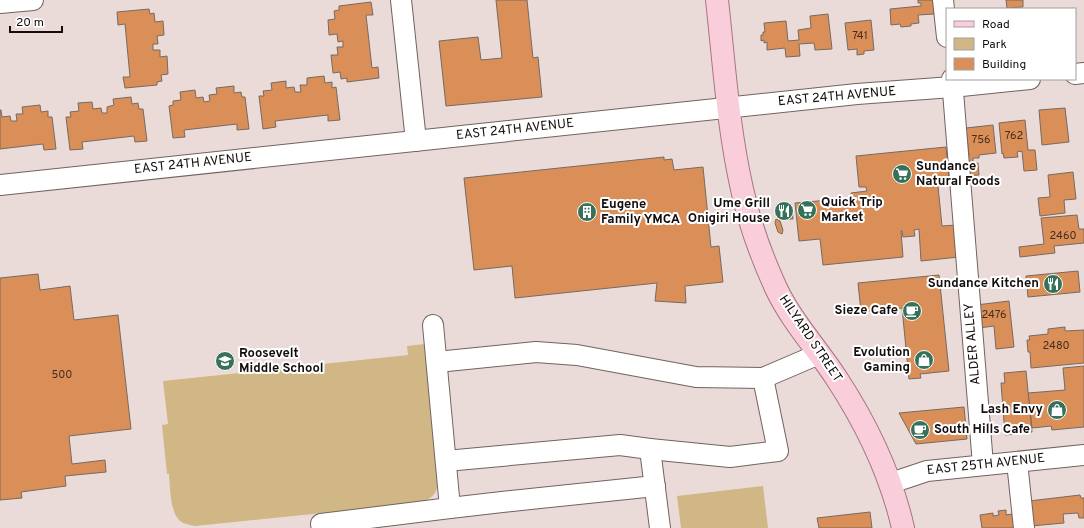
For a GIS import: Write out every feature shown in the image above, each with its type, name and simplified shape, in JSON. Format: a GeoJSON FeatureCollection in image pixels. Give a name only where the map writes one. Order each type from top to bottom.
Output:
{"type":"FeatureCollection","features":[{"type":"Feature","properties":{"kind":"main road","name":"HILYARD STREET"},"geometry":{"type":"LineString","coordinates":[[718,0],[733,139],[742,188],[755,235],[776,288],[802,331],[837,379],[875,445],[890,483],[903,528]]}},
{"type":"Feature","properties":{"kind":"street"},"geometry":{"type":"LineString","coordinates":[[0,3],[33,0]]}},
{"type":"Feature","properties":{"kind":"street"},"geometry":{"type":"LineString","coordinates":[[401,0],[416,140]]}},
{"type":"Feature","properties":{"kind":"street"},"geometry":{"type":"LineString","coordinates":[[943,0],[946,28]]}},
{"type":"Feature","properties":{"kind":"street","name":"EAST 24TH AVENUE"},"geometry":{"type":"LineString","coordinates":[[0,185],[952,83],[1010,80]]}},
{"type":"Feature","properties":{"kind":"street","name":"ALDER ALLEY"},"geometry":{"type":"LineString","coordinates":[[952,83],[983,465]]}},
{"type":"Feature","properties":{"kind":"street"},"geometry":{"type":"LineString","coordinates":[[434,325],[450,508]]}},
{"type":"Feature","properties":{"kind":"street"},"geometry":{"type":"LineString","coordinates":[[437,362],[536,352],[577,356],[696,377],[763,378],[819,354]]}},
{"type":"Feature","properties":{"kind":"street"},"geometry":{"type":"LineString","coordinates":[[446,461],[620,444],[650,449],[730,457],[778,451],[763,378]]}},
{"type":"Feature","properties":{"kind":"street"},"geometry":{"type":"LineString","coordinates":[[650,449],[660,528]]}},
{"type":"Feature","properties":{"kind":"street","name":"EAST 25TH AVENUE"},"geometry":{"type":"LineString","coordinates":[[890,483],[927,471],[1084,455]]}},
{"type":"Feature","properties":{"kind":"street"},"geometry":{"type":"LineString","coordinates":[[1017,462],[1024,528]]}},
{"type":"Feature","properties":{"kind":"street"},"geometry":{"type":"LineString","coordinates":[[322,528],[321,524],[502,502],[655,486]]}},
{"type":"Feature","properties":{"kind":"green space"},"geometry":{"type":"Polygon","coordinates":[[[425,344],[438,479],[436,491],[431,497],[420,503],[195,526],[183,523],[177,517],[172,506],[169,474],[167,474],[162,425],[168,424],[163,381],[408,355],[407,346],[425,344]]]}},
{"type":"Feature","properties":{"kind":"green space"},"geometry":{"type":"Polygon","coordinates":[[[763,486],[768,528],[681,528],[677,496],[763,486]]]}},
{"type":"Feature","properties":{"kind":"building"},"geometry":{"type":"Polygon","coordinates":[[[496,0],[527,0],[533,58],[538,57],[542,97],[446,106],[439,41],[478,37],[481,60],[502,58],[496,0]]]}},
{"type":"Feature","properties":{"kind":"building"},"geometry":{"type":"Polygon","coordinates":[[[918,0],[933,0],[934,14],[918,15],[919,23],[911,24],[911,26],[901,27],[900,24],[891,25],[890,9],[921,6],[921,3],[918,3],[918,0]]]}},
{"type":"Feature","properties":{"kind":"building"},"geometry":{"type":"Polygon","coordinates":[[[1006,0],[1023,0],[1023,7],[1007,8],[1006,0]]]}},
{"type":"Feature","properties":{"kind":"building"},"geometry":{"type":"Polygon","coordinates":[[[371,2],[373,15],[366,15],[372,68],[378,67],[379,78],[347,82],[347,78],[341,79],[340,72],[333,73],[331,55],[338,55],[337,47],[343,47],[343,41],[338,42],[337,34],[329,35],[328,20],[335,19],[334,11],[339,10],[339,6],[371,2]]]}},
{"type":"Feature","properties":{"kind":"building"},"geometry":{"type":"Polygon","coordinates":[[[149,9],[150,14],[154,13],[155,22],[163,21],[164,35],[157,36],[158,44],[153,44],[153,50],[160,50],[160,57],[167,56],[168,74],[161,75],[162,81],[157,82],[157,85],[125,88],[123,77],[130,77],[125,24],[118,25],[117,12],[149,9]]]}},
{"type":"Feature","properties":{"kind":"building"},"geometry":{"type":"Polygon","coordinates":[[[828,14],[832,49],[815,50],[814,43],[799,44],[800,56],[786,57],[785,48],[767,50],[767,42],[764,43],[764,40],[761,41],[761,35],[765,32],[764,23],[786,21],[788,41],[799,40],[798,30],[811,28],[810,16],[828,14]]]}},
{"type":"Feature","properties":{"kind":"building"},"geometry":{"type":"Polygon","coordinates":[[[871,20],[874,50],[864,51],[864,54],[857,55],[857,49],[848,50],[845,23],[871,20]]]}},
{"type":"Feature","properties":{"kind":"building"},"geometry":{"type":"Polygon","coordinates":[[[324,76],[325,83],[332,82],[332,88],[336,87],[340,120],[328,121],[328,115],[275,121],[276,127],[263,129],[259,96],[264,96],[263,91],[272,90],[271,83],[286,81],[286,88],[294,87],[295,92],[301,92],[300,85],[307,85],[307,78],[324,76]]]}},
{"type":"Feature","properties":{"kind":"building"},"geometry":{"type":"Polygon","coordinates":[[[234,86],[234,93],[241,92],[242,97],[245,97],[249,129],[237,130],[237,124],[184,130],[185,137],[173,138],[169,106],[173,105],[173,101],[181,100],[180,92],[195,90],[196,98],[203,97],[204,102],[210,101],[209,95],[217,94],[216,88],[234,86]]]}},
{"type":"Feature","properties":{"kind":"building"},"geometry":{"type":"Polygon","coordinates":[[[131,97],[132,104],[138,103],[139,109],[143,109],[147,141],[135,142],[134,136],[82,142],[83,149],[70,150],[66,117],[71,117],[70,112],[79,111],[78,103],[92,102],[93,109],[101,108],[102,113],[107,113],[107,107],[114,105],[113,99],[131,97]]]}},
{"type":"Feature","properties":{"kind":"building"},"geometry":{"type":"Polygon","coordinates":[[[40,105],[41,112],[48,111],[48,117],[52,117],[56,149],[44,150],[43,144],[0,149],[0,110],[2,117],[10,116],[11,121],[17,121],[16,114],[23,114],[22,107],[40,105]]]}},
{"type":"Feature","properties":{"kind":"building"},"geometry":{"type":"Polygon","coordinates":[[[1065,108],[1069,142],[1042,145],[1039,110],[1065,108]]]}},
{"type":"Feature","properties":{"kind":"building"},"geometry":{"type":"Polygon","coordinates":[[[1025,120],[1028,150],[1035,150],[1037,170],[1024,171],[1022,151],[1017,152],[1018,157],[1004,158],[1003,153],[1002,154],[999,123],[1025,120]]]}},
{"type":"Feature","properties":{"kind":"building"},"geometry":{"type":"Polygon","coordinates":[[[993,125],[996,153],[979,155],[979,158],[973,158],[973,163],[978,163],[979,175],[963,176],[961,156],[969,156],[966,128],[993,125]]]}},
{"type":"Feature","properties":{"kind":"building"},"geometry":{"type":"Polygon","coordinates":[[[946,147],[949,177],[938,178],[939,181],[932,182],[932,187],[938,186],[942,226],[956,225],[959,257],[921,261],[919,229],[914,230],[915,236],[903,237],[901,231],[903,257],[823,265],[820,239],[799,241],[795,203],[840,199],[841,206],[851,195],[851,193],[867,191],[866,187],[859,187],[856,156],[946,147]]]}},
{"type":"Feature","properties":{"kind":"building","name":"Eugene Family YMCA"},"geometry":{"type":"Polygon","coordinates":[[[664,157],[664,160],[672,159],[674,170],[703,167],[711,247],[719,246],[723,282],[685,286],[686,303],[655,301],[657,283],[515,298],[512,266],[474,270],[464,178],[664,157]]]}},
{"type":"Feature","properties":{"kind":"building"},"geometry":{"type":"Polygon","coordinates":[[[1073,172],[1076,199],[1064,200],[1065,213],[1040,216],[1038,198],[1050,197],[1048,175],[1073,172]]]}},
{"type":"Feature","properties":{"kind":"building"},"geometry":{"type":"Polygon","coordinates":[[[784,207],[792,207],[793,219],[785,219],[784,207]]]}},
{"type":"Feature","properties":{"kind":"building"},"geometry":{"type":"Polygon","coordinates":[[[1077,215],[1079,229],[1084,229],[1084,243],[1054,246],[1055,253],[1020,257],[1019,247],[1044,244],[1041,218],[1077,215]]]}},
{"type":"Feature","properties":{"kind":"building"},"geometry":{"type":"Polygon","coordinates":[[[776,219],[780,221],[783,230],[782,234],[778,232],[775,223],[776,219]]]}},
{"type":"Feature","properties":{"kind":"building","name":"Sundance Kitchen"},"geometry":{"type":"Polygon","coordinates":[[[1078,271],[1080,292],[1028,297],[1026,276],[1078,271]]]}},
{"type":"Feature","properties":{"kind":"building"},"geometry":{"type":"Polygon","coordinates":[[[38,274],[40,290],[70,286],[74,320],[118,315],[131,429],[69,436],[72,464],[105,460],[106,472],[65,476],[66,486],[21,492],[22,498],[0,500],[0,278],[38,274]]]}},
{"type":"Feature","properties":{"kind":"building"},"geometry":{"type":"Polygon","coordinates":[[[939,275],[949,371],[920,374],[921,378],[909,379],[902,308],[861,312],[858,283],[939,275]]]}},
{"type":"Feature","properties":{"kind":"building"},"geometry":{"type":"Polygon","coordinates":[[[1009,301],[1014,347],[996,349],[994,326],[979,328],[976,305],[1009,301]]]}},
{"type":"Feature","properties":{"kind":"building"},"geometry":{"type":"Polygon","coordinates":[[[1065,327],[1065,331],[1084,330],[1084,363],[1031,368],[1030,352],[1028,352],[1027,340],[1030,340],[1029,336],[1048,334],[1048,329],[1065,327]]]}},
{"type":"Feature","properties":{"kind":"building","name":"Lash Envy"},"geometry":{"type":"Polygon","coordinates":[[[1084,366],[1084,427],[1052,430],[1051,426],[1032,428],[1028,393],[1065,390],[1063,368],[1084,366]]]}},
{"type":"Feature","properties":{"kind":"building"},"geometry":{"type":"Polygon","coordinates":[[[1026,371],[1032,432],[1005,435],[1001,383],[1005,383],[1004,373],[1026,371]]]}},
{"type":"Feature","properties":{"kind":"building"},"geometry":{"type":"Polygon","coordinates":[[[964,407],[967,439],[916,444],[899,413],[964,407]]]}},
{"type":"Feature","properties":{"kind":"building"},"geometry":{"type":"Polygon","coordinates":[[[1080,495],[1081,498],[1084,498],[1084,518],[1079,518],[1078,513],[1063,514],[1064,523],[1031,526],[1029,501],[1080,495]]]}},
{"type":"Feature","properties":{"kind":"building"},"geometry":{"type":"Polygon","coordinates":[[[1006,510],[1006,515],[1012,514],[1014,528],[982,528],[980,515],[993,513],[993,516],[999,515],[998,511],[1006,510]]]}},
{"type":"Feature","properties":{"kind":"building"},"geometry":{"type":"Polygon","coordinates":[[[870,512],[872,528],[819,528],[817,518],[870,512]]]}},
{"type":"Feature","properties":{"kind":"place","name":"Sundance Natural Foods"},"geometry":{"type":"Point","coordinates":[902,174]}},
{"type":"Feature","properties":{"kind":"place","name":"Quick Trip Market"},"geometry":{"type":"Point","coordinates":[807,210]}},
{"type":"Feature","properties":{"kind":"place","name":"Ume Grill Onigiri House"},"geometry":{"type":"Point","coordinates":[784,211]}},
{"type":"Feature","properties":{"kind":"place","name":"Eugene Family YMCA"},"geometry":{"type":"Point","coordinates":[587,212]}},
{"type":"Feature","properties":{"kind":"place","name":"Sundance Kitchen"},"geometry":{"type":"Point","coordinates":[1053,284]}},
{"type":"Feature","properties":{"kind":"place","name":"Sieze Cafe"},"geometry":{"type":"Point","coordinates":[912,311]}},
{"type":"Feature","properties":{"kind":"place","name":"Evolution Gaming"},"geometry":{"type":"Point","coordinates":[924,360]}},
{"type":"Feature","properties":{"kind":"place","name":"Roosevelt Middle School"},"geometry":{"type":"Point","coordinates":[225,361]}},
{"type":"Feature","properties":{"kind":"place","name":"Lash Envy"},"geometry":{"type":"Point","coordinates":[1057,410]}},
{"type":"Feature","properties":{"kind":"place","name":"South Hills Cafe"},"geometry":{"type":"Point","coordinates":[920,430]}}]}
